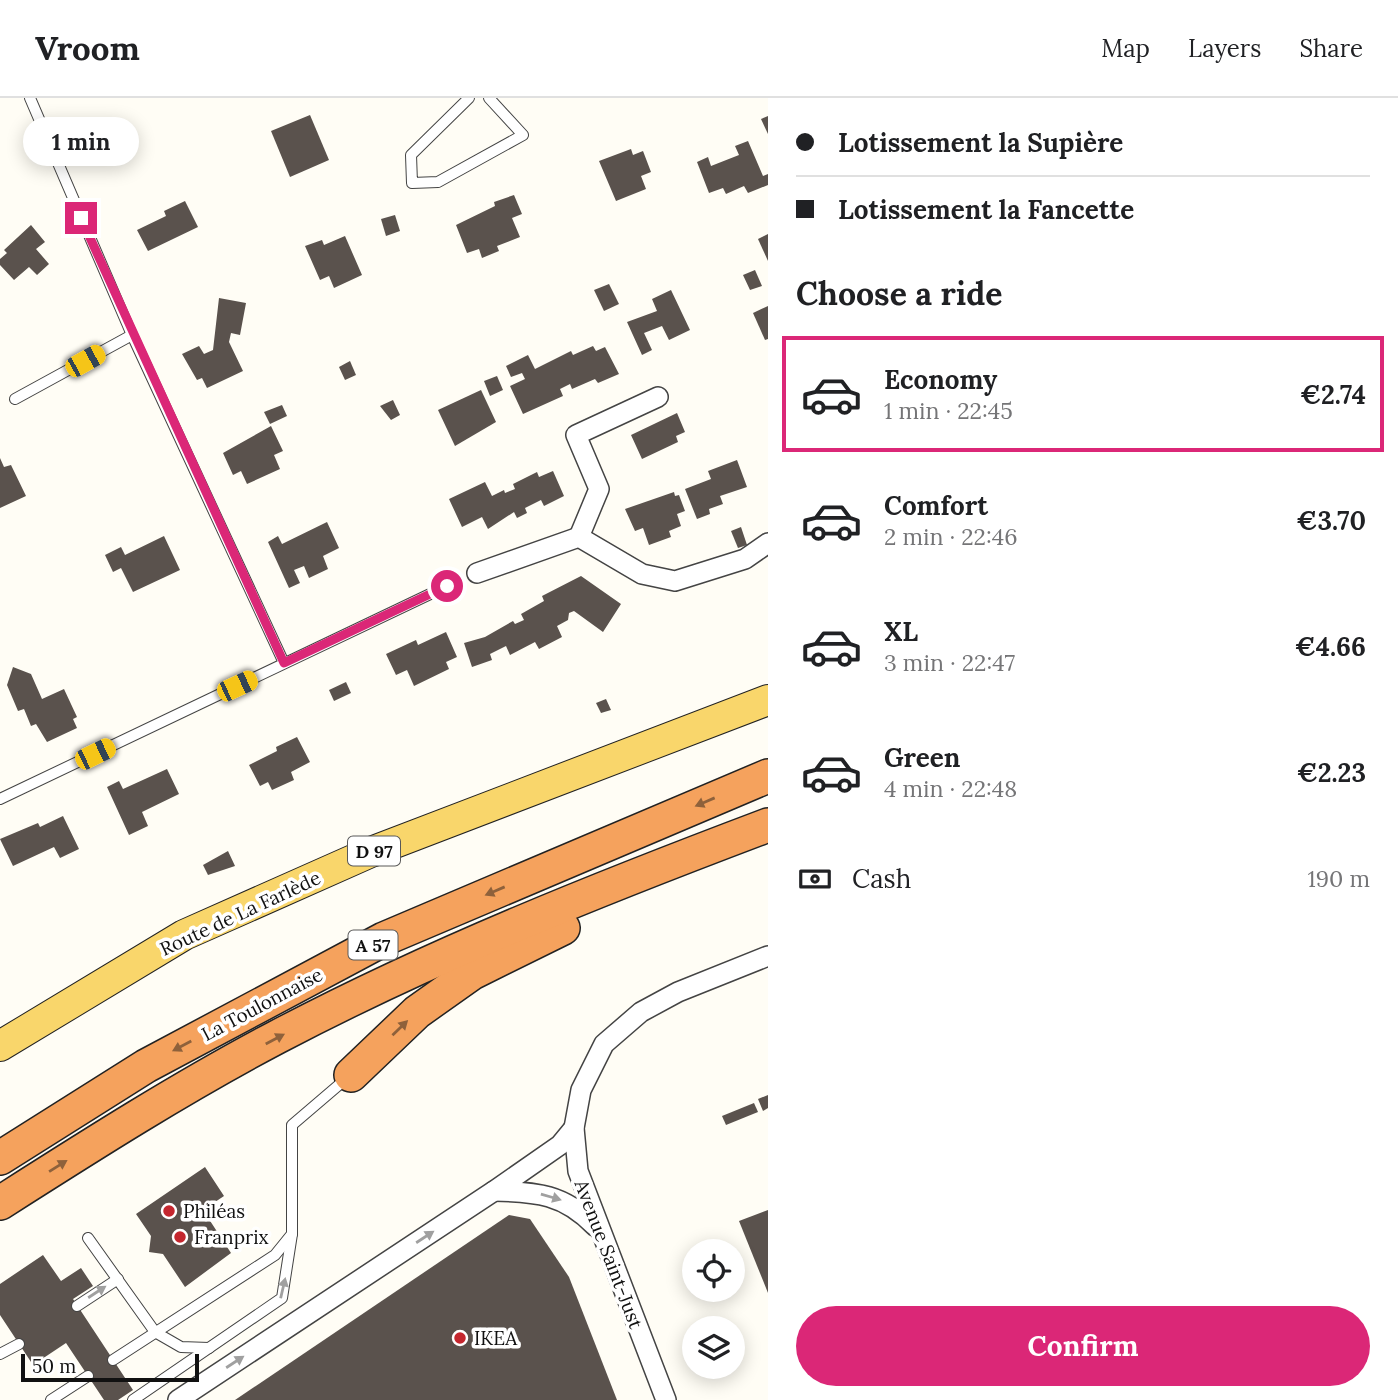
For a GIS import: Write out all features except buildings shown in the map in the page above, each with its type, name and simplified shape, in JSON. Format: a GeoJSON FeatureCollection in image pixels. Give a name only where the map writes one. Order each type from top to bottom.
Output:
{"type":"FeatureCollection","features":[{"type":"Feature","properties":{"kind":"highway","name":"La Toulonnaise"},"geometry":{"type":"LineString","coordinates":[[0,1157],[146,1066],[384,939],[768,776]]}},
{"type":"Feature","properties":{"kind":"highway","name":"La Toulonnaise"},"geometry":{"type":"LineString","coordinates":[[0,1203],[169,1096],[278,1036],[464,947],[644,872],[768,825]]}},
{"type":"Feature","properties":{"kind":"highway"},"geometry":{"type":"LineString","coordinates":[[351,1075],[417,1012],[472,973],[566,926],[768,837]]}},
{"type":"Feature","properties":{"kind":"main road","name":"Route de La Farlède"},"geometry":{"type":"LineString","coordinates":[[0,1046],[184,936],[209,924],[371,852],[768,700]]}},
{"type":"Feature","properties":{"kind":"street"},"geometry":{"type":"LineString","coordinates":[[477,573],[579,537],[599,489],[576,435],[658,397]]}},
{"type":"Feature","properties":{"kind":"street"},"geometry":{"type":"LineString","coordinates":[[579,537],[642,574],[674,581],[746,559],[768,543]]}},
{"type":"Feature","properties":{"kind":"street","name":"Avenue Saint-Just"},"geometry":{"type":"LineString","coordinates":[[666,1400],[598,1229],[578,1171],[574,1128],[581,1090],[604,1044],[641,1012],[678,992],[768,956]]}},
{"type":"Feature","properties":{"kind":"street"},"geometry":{"type":"LineString","coordinates":[[178,1400],[494,1191],[560,1145],[574,1128]]}},
{"type":"Feature","properties":{"kind":"street"},"geometry":{"type":"LineString","coordinates":[[494,1191],[539,1194],[561,1199],[579,1209],[598,1229]]}},
{"type":"Feature","properties":{"kind":"lane"},"geometry":{"type":"LineString","coordinates":[[30,98],[132,335],[284,663]]}},
{"type":"Feature","properties":{"kind":"lane"},"geometry":{"type":"LineString","coordinates":[[469,98],[411,155],[412,183],[438,182],[523,135],[489,98]]}},
{"type":"Feature","properties":{"kind":"lane"},"geometry":{"type":"LineString","coordinates":[[15,399],[132,335]]}},
{"type":"Feature","properties":{"kind":"lane"},"geometry":{"type":"LineString","coordinates":[[0,799],[447,586]]}},
{"type":"Feature","properties":{"kind":"lane"},"geometry":{"type":"LineString","coordinates":[[133,1400],[282,1298],[292,1234],[292,1125],[351,1075]]}},
{"type":"Feature","properties":{"kind":"lane"},"geometry":{"type":"LineString","coordinates":[[113,1360],[275,1255],[292,1234]]}},
{"type":"Feature","properties":{"kind":"lane"},"geometry":{"type":"LineString","coordinates":[[88,1238],[155,1332],[181,1348],[209,1348]]}},
{"type":"Feature","properties":{"kind":"lane"},"geometry":{"type":"LineString","coordinates":[[77,1306],[118,1279]]}},
{"type":"Feature","properties":{"kind":"lane"},"geometry":{"type":"LineString","coordinates":[[0,1353],[19,1344]]}},
{"type":"Feature","properties":{"kind":"lane"},"geometry":{"type":"LineString","coordinates":[[51,1400],[88,1376]]}},
{"type":"Feature","properties":{"kind":"place","name":"Philéas"},"geometry":{"type":"Point","coordinates":[169,1211]}},
{"type":"Feature","properties":{"kind":"place","name":"Franprix"},"geometry":{"type":"Point","coordinates":[180,1237]}},
{"type":"Feature","properties":{"kind":"place","name":"IKEA"},"geometry":{"type":"Point","coordinates":[460,1338]}},
{"type":"Feature","properties":{"kind":"route"},"geometry":{"type":"LineString","coordinates":[[81,218],[132,335],[284,663],[447,586]]}}]}
